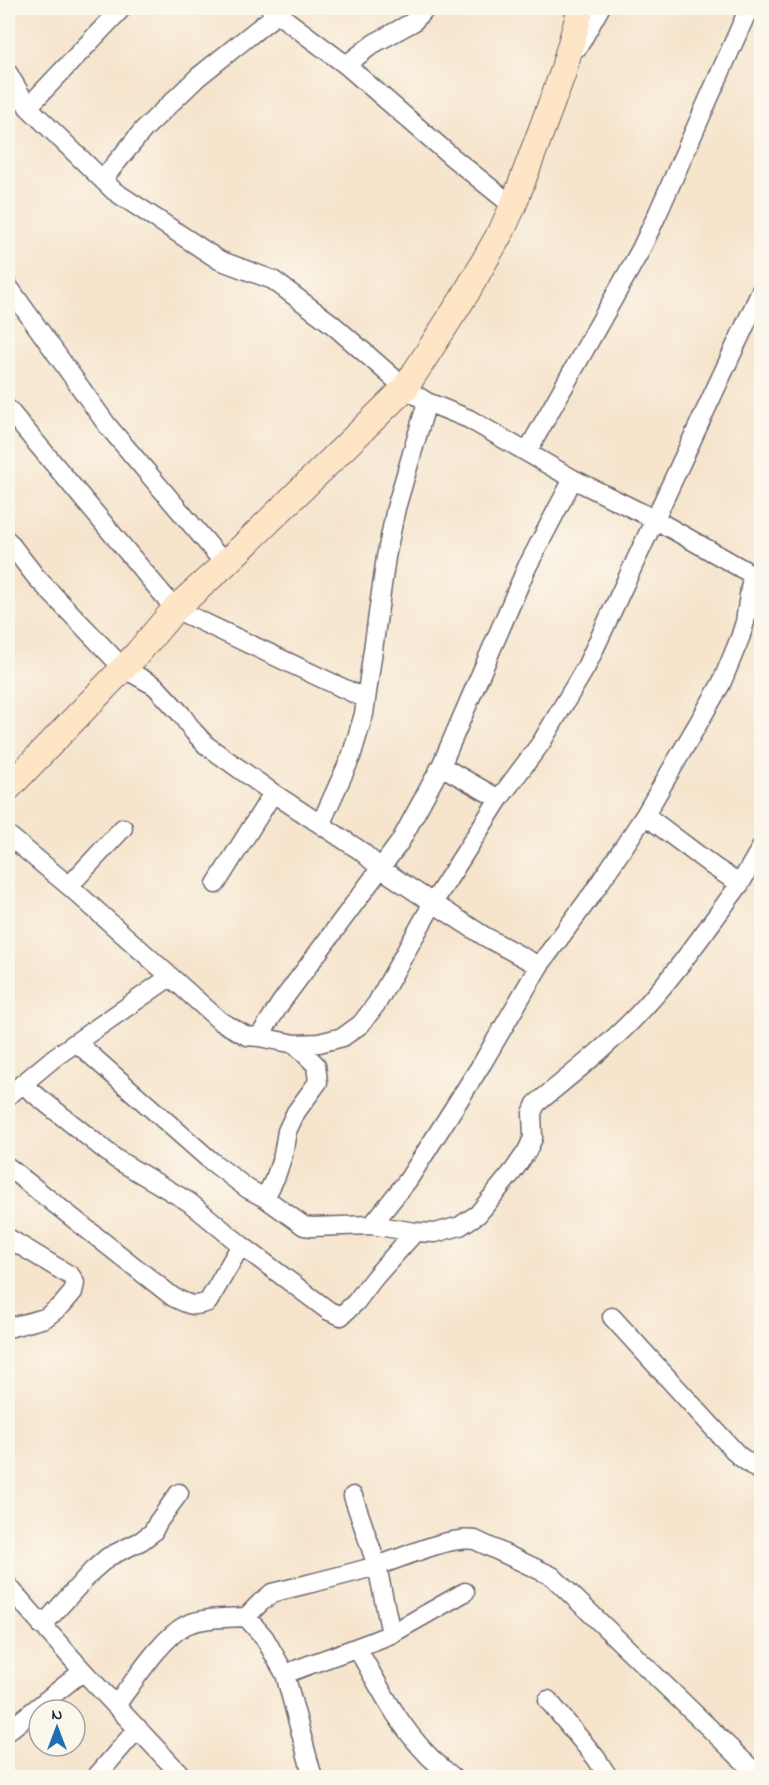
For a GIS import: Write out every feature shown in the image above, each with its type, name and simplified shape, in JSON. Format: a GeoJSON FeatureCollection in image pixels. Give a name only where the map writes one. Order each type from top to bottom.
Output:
{"type":"FeatureCollection","features":[{"type":"Feature","properties":{"kind":"street"},"geometry":{"type":"LineString","coordinates":[[28,107],[122,8]]}},
{"type":"Feature","properties":{"kind":"street"},"geometry":{"type":"LineString","coordinates":[[346,65],[373,44],[413,22],[426,8]]}},
{"type":"Feature","properties":{"kind":"street"},"geometry":{"type":"LineString","coordinates":[[8,788],[123,668],[175,609],[225,564],[405,388],[465,295],[502,230],[562,75],[580,8]]}},
{"type":"Feature","properties":{"kind":"street"},"geometry":{"type":"LineString","coordinates":[[562,75],[600,8]]}},
{"type":"Feature","properties":{"kind":"street"},"geometry":{"type":"LineString","coordinates":[[527,452],[644,242],[749,8]]}},
{"type":"Feature","properties":{"kind":"street"},"geometry":{"type":"LineString","coordinates":[[104,181],[107,174],[144,129],[198,77],[277,10],[513,206]]}},
{"type":"Feature","properties":{"kind":"street"},"geometry":{"type":"LineString","coordinates":[[8,73],[28,107],[125,199],[219,260],[273,280],[332,324],[405,388],[427,402],[469,419],[573,479],[654,519],[757,578],[740,638],[721,684],[645,815],[593,893],[539,966],[483,1062],[408,1180],[372,1225]]}},
{"type":"Feature","properties":{"kind":"street"},"geometry":{"type":"LineString","coordinates":[[8,286],[107,425],[225,564]]}},
{"type":"Feature","properties":{"kind":"street"},"geometry":{"type":"LineString","coordinates":[[8,835],[69,886],[220,1021],[247,1036],[295,1044],[319,1043],[343,1037],[361,1024],[386,988],[433,903],[498,799],[541,742],[586,667],[762,289]]}},
{"type":"Feature","properties":{"kind":"street"},"geometry":{"type":"LineString","coordinates":[[321,823],[351,757],[364,714],[386,557],[396,508],[427,402]]}},
{"type":"Feature","properties":{"kind":"street"},"geometry":{"type":"LineString","coordinates":[[8,411],[175,609],[366,699]]}},
{"type":"Feature","properties":{"kind":"street"},"geometry":{"type":"LineString","coordinates":[[259,1037],[282,1001],[400,842],[441,766],[527,567],[573,479]]}},
{"type":"Feature","properties":{"kind":"street"},"geometry":{"type":"LineString","coordinates":[[8,541],[36,577],[123,668],[155,686],[182,714],[206,745],[361,851],[380,868],[484,936],[539,966]]}},
{"type":"Feature","properties":{"kind":"street"},"geometry":{"type":"LineString","coordinates":[[441,766],[498,799]]}},
{"type":"Feature","properties":{"kind":"street"},"geometry":{"type":"LineString","coordinates":[[216,884],[273,793]]}},
{"type":"Feature","properties":{"kind":"street"},"geometry":{"type":"LineString","coordinates":[[645,815],[740,884]]}},
{"type":"Feature","properties":{"kind":"street"},"geometry":{"type":"LineString","coordinates":[[69,886],[123,828]]}},
{"type":"Feature","properties":{"kind":"street"},"geometry":{"type":"LineString","coordinates":[[76,1042],[211,1161],[304,1226],[372,1225],[435,1233],[460,1226],[478,1214],[527,1151],[533,1138],[532,1113],[536,1104],[596,1054],[640,1012],[679,968],[740,884],[762,846]]}},
{"type":"Feature","properties":{"kind":"street"},"geometry":{"type":"LineString","coordinates":[[170,977],[55,1057],[15,1090],[116,1160],[189,1202],[241,1245],[329,1311],[341,1316],[356,1302],[415,1232]]}},
{"type":"Feature","properties":{"kind":"street"},"geometry":{"type":"LineString","coordinates":[[265,1198],[283,1155],[287,1131],[296,1112],[318,1082],[316,1065],[295,1044]]}},
{"type":"Feature","properties":{"kind":"street"},"geometry":{"type":"LineString","coordinates":[[8,1167],[173,1297],[191,1306],[208,1302],[241,1245]]}},
{"type":"Feature","properties":{"kind":"street"},"geometry":{"type":"LineString","coordinates":[[8,1238],[71,1276],[75,1283],[74,1292],[45,1318],[8,1328]]}},
{"type":"Feature","properties":{"kind":"street"},"geometry":{"type":"LineString","coordinates":[[612,1317],[738,1455],[762,1473]]}},
{"type":"Feature","properties":{"kind":"street"},"geometry":{"type":"LineString","coordinates":[[42,1626],[92,1571],[108,1557],[141,1541],[153,1532],[179,1492]]}},
{"type":"Feature","properties":{"kind":"street"},"geometry":{"type":"LineString","coordinates":[[353,1496],[377,1566],[391,1634]]}},
{"type":"Feature","properties":{"kind":"street"},"geometry":{"type":"LineString","coordinates":[[116,1706],[168,1637],[187,1625],[206,1620],[246,1617],[272,1593],[377,1566],[423,1549],[468,1539],[490,1546],[552,1576],[761,1778]]}},
{"type":"Feature","properties":{"kind":"street"},"geometry":{"type":"LineString","coordinates":[[8,1587],[184,1778]]}},
{"type":"Feature","properties":{"kind":"street"},"geometry":{"type":"LineString","coordinates":[[285,1674],[391,1634],[465,1592]]}},
{"type":"Feature","properties":{"kind":"street"},"geometry":{"type":"LineString","coordinates":[[246,1617],[264,1637],[285,1674],[313,1778]]}},
{"type":"Feature","properties":{"kind":"street"},"geometry":{"type":"LineString","coordinates":[[357,1648],[389,1705],[426,1754],[454,1778]]}},
{"type":"Feature","properties":{"kind":"street"},"geometry":{"type":"LineString","coordinates":[[8,1731],[83,1671]]}},
{"type":"Feature","properties":{"kind":"street"},"geometry":{"type":"LineString","coordinates":[[548,1700],[596,1758],[609,1778]]}},
{"type":"Feature","properties":{"kind":"street"},"geometry":{"type":"LineString","coordinates":[[95,1778],[138,1728]]}}]}
